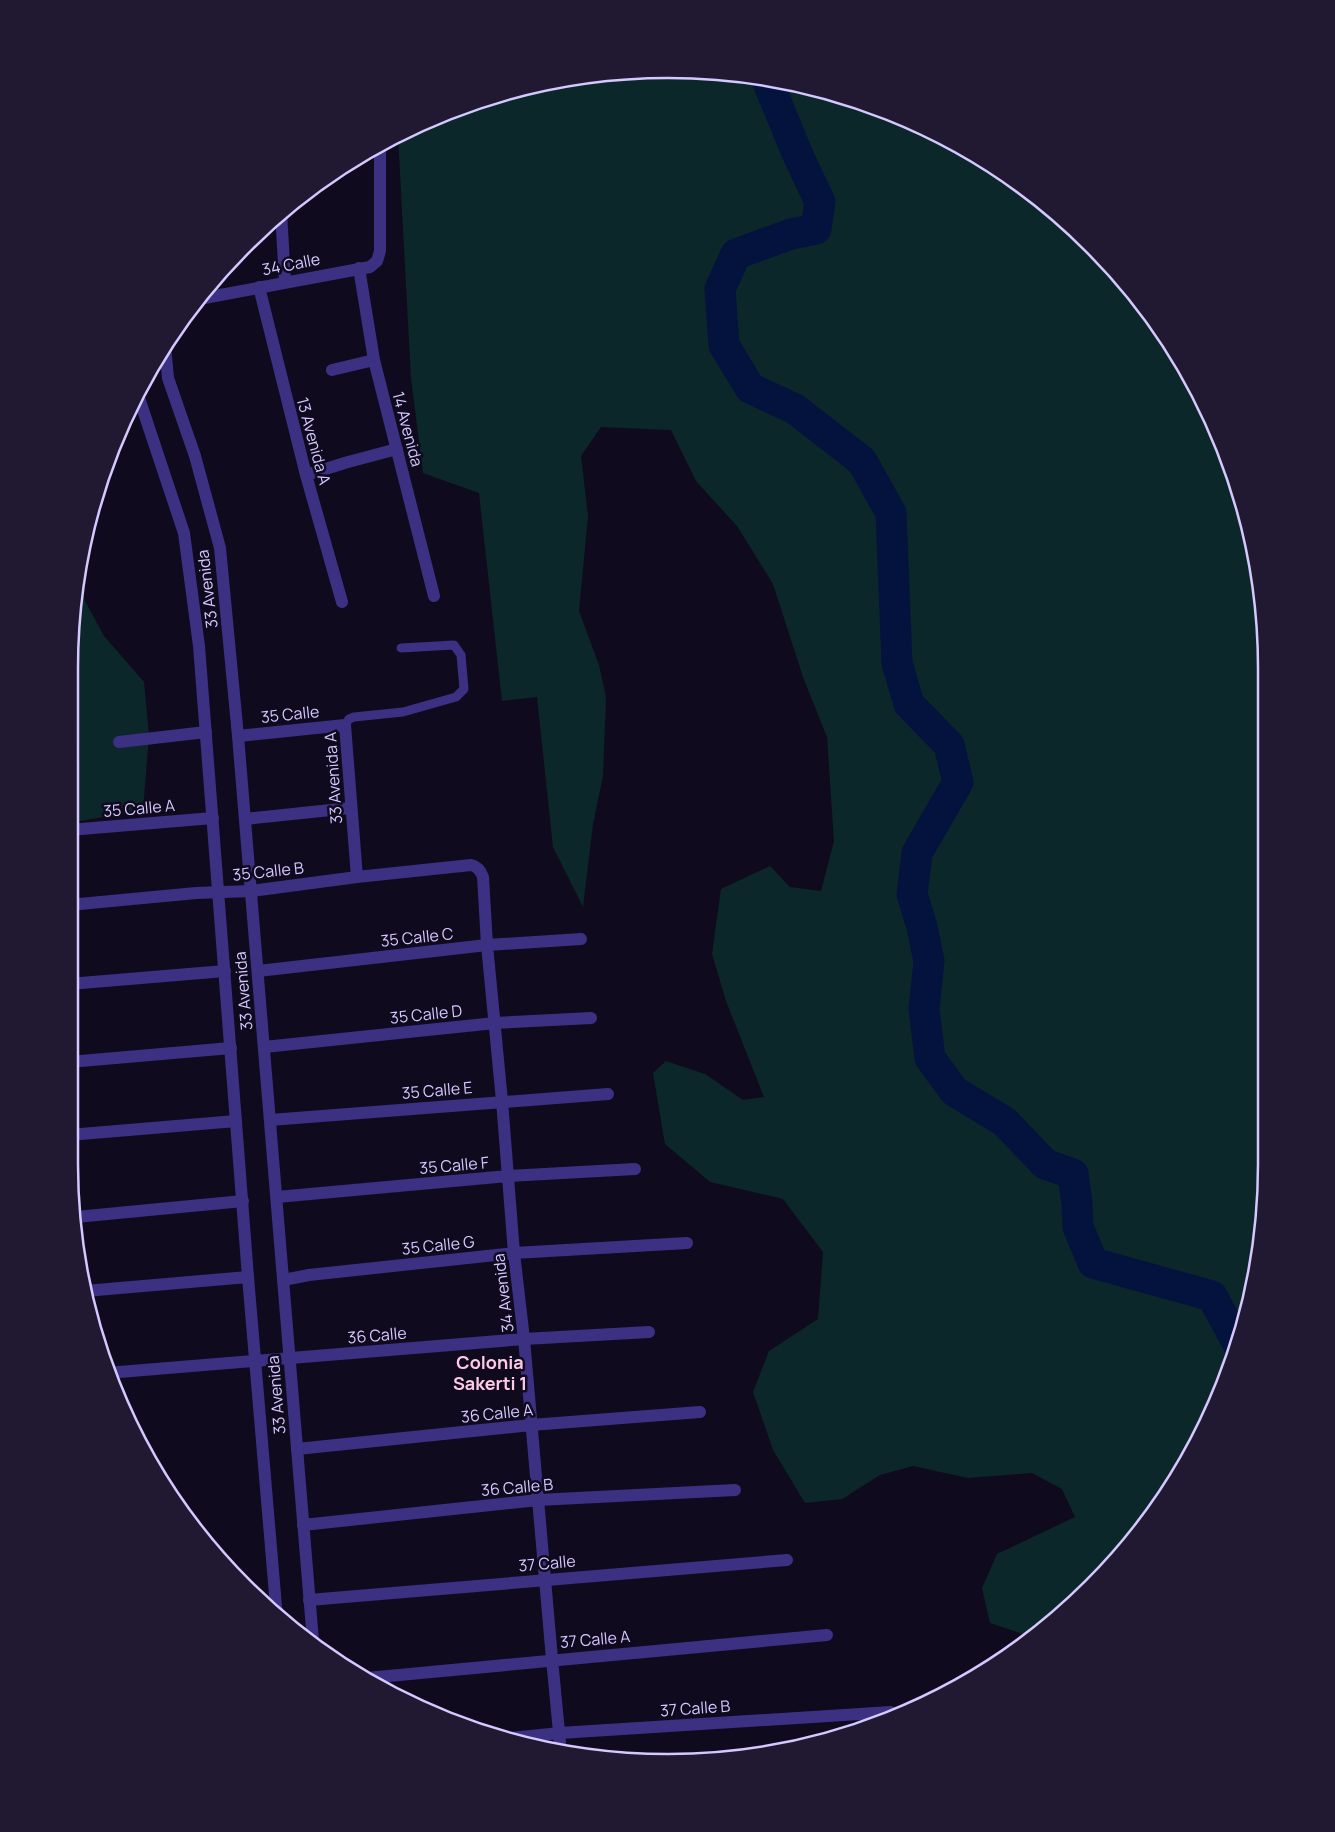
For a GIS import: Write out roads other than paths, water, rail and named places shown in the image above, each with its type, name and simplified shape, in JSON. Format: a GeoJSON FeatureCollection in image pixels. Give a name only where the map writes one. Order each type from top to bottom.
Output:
{"type":"FeatureCollection","features":[{"type":"Feature","properties":{"kind":"street","name":"34 Calle"},"geometry":{"type":"LineString","coordinates":[[208,297],[370,267],[377,261],[380,251],[380,153]]}},
{"type":"Feature","properties":{"kind":"street"},"geometry":{"type":"LineString","coordinates":[[282,220],[285,282]]}},
{"type":"Feature","properties":{"kind":"street","name":"14 Avenida"},"geometry":{"type":"LineString","coordinates":[[359,268],[374,360],[434,596]]}},
{"type":"Feature","properties":{"kind":"street","name":"13 Avenida A"},"geometry":{"type":"LineString","coordinates":[[259,287],[306,475],[342,602]]}},
{"type":"Feature","properties":{"kind":"street","name":"33 Avenida"},"geometry":{"type":"LineString","coordinates":[[166,357],[168,378],[195,456],[220,548],[258,971],[312,1635]]}},
{"type":"Feature","properties":{"kind":"street"},"geometry":{"type":"LineString","coordinates":[[332,370],[374,360]]}},
{"type":"Feature","properties":{"kind":"street","name":"33 Avenida"},"geometry":{"type":"LineString","coordinates":[[140,402],[184,533],[200,646],[248,1277],[277,1607]]}},
{"type":"Feature","properties":{"kind":"street"},"geometry":{"type":"LineString","coordinates":[[306,475],[397,449]]}},
{"type":"Feature","properties":{"kind":"street","name":"35 Calle"},"geometry":{"type":"LineString","coordinates":[[238,736],[345,725]]}},
{"type":"Feature","properties":{"kind":"street","name":"33 Avenida A"},"geometry":{"type":"LineString","coordinates":[[345,725],[350,808],[357,877]]}},
{"type":"Feature","properties":{"kind":"street"},"geometry":{"type":"LineString","coordinates":[[119,742],[206,732]]}},
{"type":"Feature","properties":{"kind":"street"},"geometry":{"type":"LineString","coordinates":[[245,819],[350,808]]}},
{"type":"Feature","properties":{"kind":"street","name":"35 Calle A"},"geometry":{"type":"LineString","coordinates":[[78,829],[213,818]]}},
{"type":"Feature","properties":{"kind":"street","name":"35 Calle B"},"geometry":{"type":"LineString","coordinates":[[78,904],[196,893],[251,891],[471,865]]}},
{"type":"Feature","properties":{"kind":"street","name":"34 Avenida"},"geometry":{"type":"LineString","coordinates":[[471,865],[477,867],[484,877],[514,1254],[524,1339],[561,1744]]}},
{"type":"Feature","properties":{"kind":"street","name":"35 Calle C"},"geometry":{"type":"LineString","coordinates":[[258,971],[488,945],[581,939]]}},
{"type":"Feature","properties":{"kind":"street"},"geometry":{"type":"LineString","coordinates":[[78,983],[225,972]]}},
{"type":"Feature","properties":{"kind":"street","name":"35 Calle D"},"geometry":{"type":"LineString","coordinates":[[264,1048],[495,1023],[591,1018]]}},
{"type":"Feature","properties":{"kind":"street"},"geometry":{"type":"LineString","coordinates":[[78,1061],[231,1048]]}},
{"type":"Feature","properties":{"kind":"street","name":"35 Calle E"},"geometry":{"type":"LineString","coordinates":[[270,1120],[608,1094]]}},
{"type":"Feature","properties":{"kind":"street"},"geometry":{"type":"LineString","coordinates":[[78,1134],[236,1121]]}},
{"type":"Feature","properties":{"kind":"street","name":"35 Calle F"},"geometry":{"type":"LineString","coordinates":[[277,1198],[508,1176],[635,1169]]}},
{"type":"Feature","properties":{"kind":"street"},"geometry":{"type":"LineString","coordinates":[[80,1217],[243,1201]]}},
{"type":"Feature","properties":{"kind":"street","name":"35 Calle G"},"geometry":{"type":"LineString","coordinates":[[283,1280],[309,1275],[514,1254],[687,1243]]}},
{"type":"Feature","properties":{"kind":"street"},"geometry":{"type":"LineString","coordinates":[[92,1290],[248,1277]]}},
{"type":"Feature","properties":{"kind":"street","name":"36 Calle"},"geometry":{"type":"LineString","coordinates":[[116,1372],[524,1339],[649,1332]]}},
{"type":"Feature","properties":{"kind":"street","name":"36 Calle A"},"geometry":{"type":"LineString","coordinates":[[297,1449],[531,1425],[700,1412]]}},
{"type":"Feature","properties":{"kind":"street","name":"36 Calle B"},"geometry":{"type":"LineString","coordinates":[[303,1525],[538,1500],[735,1490]]}},
{"type":"Feature","properties":{"kind":"street","name":"37 Calle"},"geometry":{"type":"LineString","coordinates":[[309,1600],[787,1560]]}},
{"type":"Feature","properties":{"kind":"street","name":"37 Calle A"},"geometry":{"type":"LineString","coordinates":[[376,1677],[552,1659],[827,1635]]}},
{"type":"Feature","properties":{"kind":"street","name":"37 Calle B"},"geometry":{"type":"LineString","coordinates":[[525,1737],[887,1712]]}},
{"type":"Feature","properties":{"kind":"lane","name":"33 Avenida A"},"geometry":{"type":"LineString","coordinates":[[345,725],[354,717],[403,712],[450,700],[464,689],[461,655],[454,645],[402,648]]}},
{"type":"Feature","properties":{"kind":"waterway"},"geometry":{"type":"LineString","coordinates":[[770,87],[797,153],[820,202],[816,229],[791,234],[736,254],[720,289],[724,345],[750,388],[795,409],[862,461],[891,513],[897,663],[909,704],[949,745],[958,782],[917,853],[912,894],[922,927],[929,961],[924,1009],[930,1058],[954,1091],[1005,1122],[1045,1164],[1073,1174],[1078,1227],[1093,1263],[1212,1296],[1232,1333]]}},
{"type":"Feature","properties":{"kind":"district","name":"Colonia Sakerti 1"},"geometry":{"type":"Point","coordinates":[490,1372]}}]}
